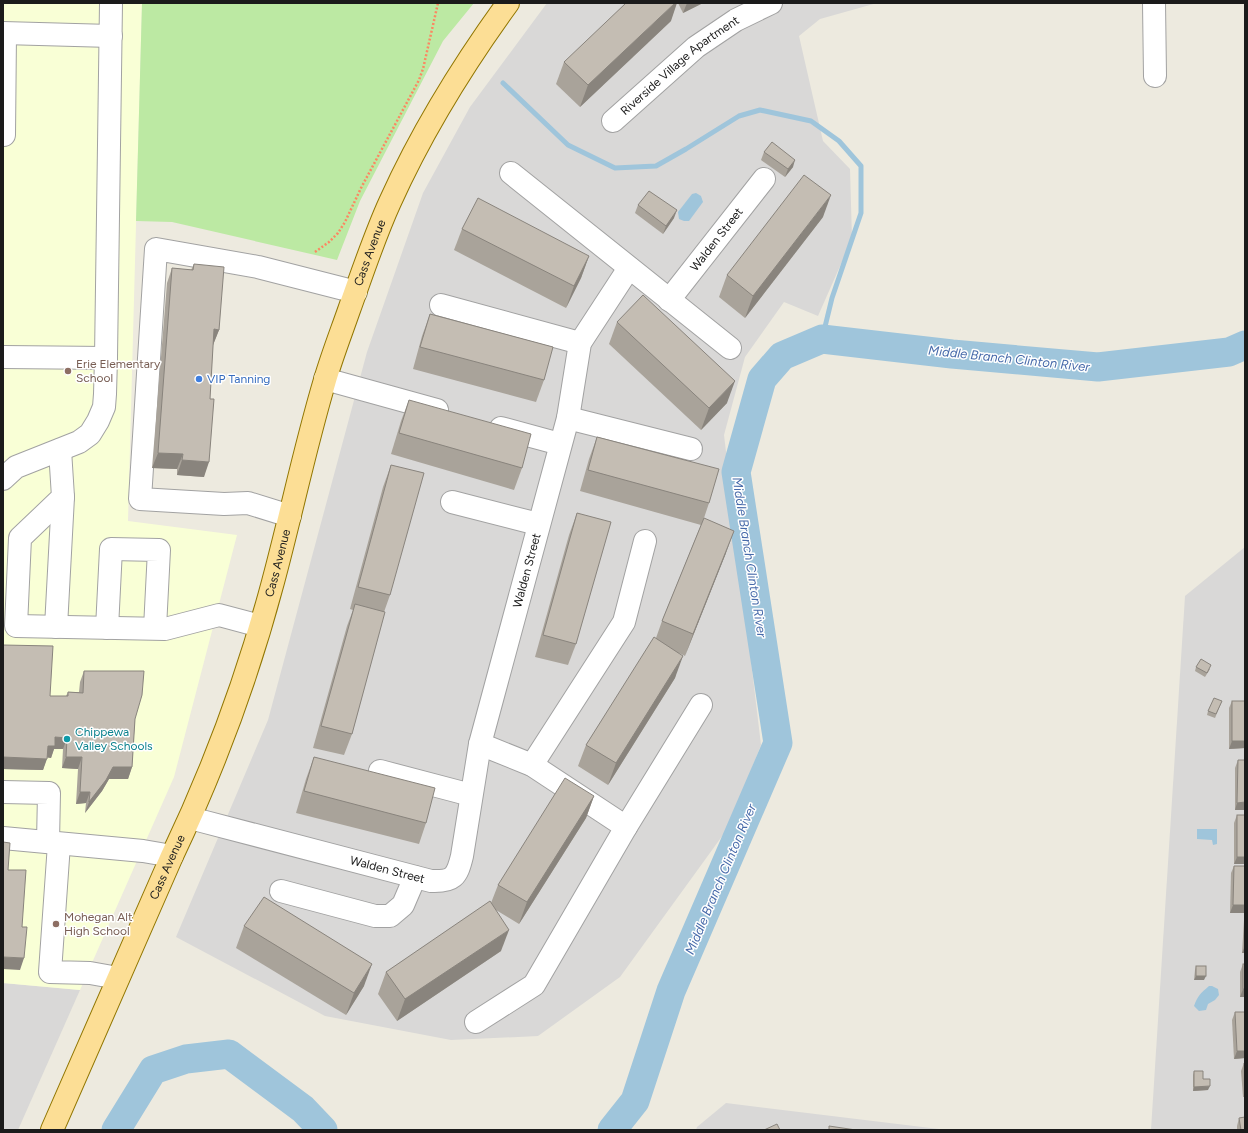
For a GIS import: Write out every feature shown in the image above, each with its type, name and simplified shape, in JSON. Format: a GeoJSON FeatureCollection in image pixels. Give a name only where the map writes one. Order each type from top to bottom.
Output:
{"type":"FeatureCollection","features":[{"type":"Feature","properties":{"kind":"main road","name":"Cass Avenue"},"geometry":{"type":"LineString","coordinates":[[52,1130],[190,818],[230,717],[273,584],[325,379],[386,210],[407,165],[448,92],[508,3]]}},
{"type":"Feature","properties":{"kind":"street"},"geometry":{"type":"LineString","coordinates":[[3,479],[16,467],[79,442],[90,434],[104,407],[111,3]]}},
{"type":"Feature","properties":{"kind":"street","name":"Riverside Village Apartment"},"geometry":{"type":"LineString","coordinates":[[613,120],[696,47],[736,20],[770,3]]}},
{"type":"Feature","properties":{"kind":"street"},"geometry":{"type":"LineString","coordinates":[[1154,3],[1155,76]]}},
{"type":"Feature","properties":{"kind":"street"},"geometry":{"type":"LineString","coordinates":[[3,135],[4,34],[111,36]]}},
{"type":"Feature","properties":{"kind":"street"},"geometry":{"type":"LineString","coordinates":[[511,173],[730,348]]}},
{"type":"Feature","properties":{"kind":"street","name":"Walden Street"},"geometry":{"type":"LineString","coordinates":[[669,300],[764,179]]}},
{"type":"Feature","properties":{"kind":"street"},"geometry":{"type":"LineString","coordinates":[[290,516],[248,504],[140,500],[156,249],[258,267],[356,292]]}},
{"type":"Feature","properties":{"kind":"street","name":"Walden Street"},"geometry":{"type":"LineString","coordinates":[[190,818],[431,881],[443,881],[453,877],[459,867],[462,856],[480,744],[538,524],[568,418],[580,343],[629,268]]}},
{"type":"Feature","properties":{"kind":"street"},"geometry":{"type":"LineString","coordinates":[[441,305],[580,343]]}},
{"type":"Feature","properties":{"kind":"street"},"geometry":{"type":"LineString","coordinates":[[3,357],[106,358]]}},
{"type":"Feature","properties":{"kind":"street"},"geometry":{"type":"LineString","coordinates":[[325,379],[454,415]]}},
{"type":"Feature","properties":{"kind":"street"},"geometry":{"type":"LineString","coordinates":[[568,418],[691,449]]}},
{"type":"Feature","properties":{"kind":"street"},"geometry":{"type":"LineString","coordinates":[[484,423],[560,444]]}},
{"type":"Feature","properties":{"kind":"street"},"geometry":{"type":"LineString","coordinates":[[56,627],[63,497],[60,450]]}},
{"type":"Feature","properties":{"kind":"street"},"geometry":{"type":"LineString","coordinates":[[3,460],[32,461]]}},
{"type":"Feature","properties":{"kind":"street"},"geometry":{"type":"LineString","coordinates":[[63,497],[20,538],[16,626],[165,629],[219,615],[260,626]]}},
{"type":"Feature","properties":{"kind":"street"},"geometry":{"type":"LineString","coordinates":[[452,502],[538,524]]}},
{"type":"Feature","properties":{"kind":"street"},"geometry":{"type":"LineString","coordinates":[[532,765],[624,622],[645,541]]}},
{"type":"Feature","properties":{"kind":"street"},"geometry":{"type":"LineString","coordinates":[[107,628],[111,549],[159,550],[155,628]]}},
{"type":"Feature","properties":{"kind":"street"},"geometry":{"type":"LineString","coordinates":[[476,1022],[534,984],[626,827],[701,705]]}},
{"type":"Feature","properties":{"kind":"street"},"geometry":{"type":"LineString","coordinates":[[480,744],[532,765],[626,827]]}},
{"type":"Feature","properties":{"kind":"street"},"geometry":{"type":"LineString","coordinates":[[380,772],[472,795]]}},
{"type":"Feature","properties":{"kind":"street"},"geometry":{"type":"LineString","coordinates":[[3,792],[49,793],[53,843],[50,972],[90,973],[118,978]]}},
{"type":"Feature","properties":{"kind":"street"},"geometry":{"type":"LineString","coordinates":[[3,838],[143,851],[172,856]]}},
{"type":"Feature","properties":{"kind":"street"},"geometry":{"type":"LineString","coordinates":[[281,891],[375,916],[390,916],[403,905],[416,877]]}},
{"type":"Feature","properties":{"kind":"path"},"geometry":{"type":"LineString","coordinates":[[315,252],[329,242],[338,233],[345,222],[361,188],[419,80],[423,69],[438,3]]}},
{"type":"Feature","properties":{"kind":"shaded area","name":"Erie Elementary School"},"geometry":{"type":"Polygon","coordinates":[[[3,3],[142,3],[128,521],[237,535],[174,777],[80,990],[3,983],[3,3]]]}},
{"type":"Feature","properties":{"kind":"shaded area"},"geometry":{"type":"Polygon","coordinates":[[[547,3],[877,3],[820,19],[799,36],[823,141],[850,169],[852,239],[818,316],[784,302],[745,357],[724,435],[761,745],[728,828],[620,977],[538,1036],[451,1040],[325,1016],[176,937],[268,720],[367,352],[423,193],[470,107],[547,3]]]}},
{"type":"Feature","properties":{"kind":"shaded area"},"geometry":{"type":"Polygon","coordinates":[[[1245,547],[1245,1130],[1151,1130],[1185,596],[1245,547]]]}},
{"type":"Feature","properties":{"kind":"shaded area"},"geometry":{"type":"Polygon","coordinates":[[[3,983],[80,990],[18,1130],[3,1130],[3,983]]]}},
{"type":"Feature","properties":{"kind":"shaded area"},"geometry":{"type":"Polygon","coordinates":[[[726,1103],[947,1130],[696,1130],[697,1127],[726,1103]]]}},
{"type":"Feature","properties":{"kind":"green space"},"geometry":{"type":"Polygon","coordinates":[[[142,3],[474,3],[443,41],[360,201],[337,260],[172,222],[136,221],[142,3]]]}},
{"type":"Feature","properties":{"kind":"water"},"geometry":{"type":"Polygon","coordinates":[[[696,193],[701,196],[703,202],[689,221],[679,219],[678,212],[692,194],[696,193]]]}},
{"type":"Feature","properties":{"kind":"water"},"geometry":{"type":"Polygon","coordinates":[[[1197,829],[1217,829],[1217,844],[1213,845],[1212,840],[1197,839],[1197,829]]]}},
{"type":"Feature","properties":{"kind":"water"},"geometry":{"type":"Polygon","coordinates":[[[1209,986],[1218,989],[1219,995],[1215,1000],[1208,1004],[1206,1010],[1199,1011],[1194,1006],[1195,1002],[1200,994],[1209,986]]]}},
{"type":"Feature","properties":{"kind":"building"},"geometry":{"type":"Polygon","coordinates":[[[626,3],[675,3],[588,85],[564,62],[626,3]]]}},
{"type":"Feature","properties":{"kind":"building"},"geometry":{"type":"Polygon","coordinates":[[[772,142],[795,160],[788,169],[764,152],[772,142]]]}},
{"type":"Feature","properties":{"kind":"building"},"geometry":{"type":"Polygon","coordinates":[[[804,175],[831,195],[753,296],[727,275],[804,175]]]}},
{"type":"Feature","properties":{"kind":"building"},"geometry":{"type":"Polygon","coordinates":[[[649,191],[677,210],[666,226],[638,205],[649,191]]]}},
{"type":"Feature","properties":{"kind":"building"},"geometry":{"type":"Polygon","coordinates":[[[478,198],[589,256],[574,286],[462,229],[478,198]]]}},
{"type":"Feature","properties":{"kind":"building"},"geometry":{"type":"Polygon","coordinates":[[[194,264],[224,267],[219,330],[214,329],[210,399],[214,399],[209,462],[182,460],[183,454],[158,453],[172,268],[193,270],[194,264]]]}},
{"type":"Feature","properties":{"kind":"building"},"geometry":{"type":"Polygon","coordinates":[[[643,295],[735,381],[709,408],[617,322],[643,295]]]}},
{"type":"Feature","properties":{"kind":"building"},"geometry":{"type":"Polygon","coordinates":[[[430,314],[553,347],[544,380],[420,347],[430,314]]]}},
{"type":"Feature","properties":{"kind":"building"},"geometry":{"type":"Polygon","coordinates":[[[409,400],[531,434],[522,468],[399,433],[409,400]]]}},
{"type":"Feature","properties":{"kind":"building"},"geometry":{"type":"Polygon","coordinates":[[[597,437],[719,469],[709,503],[588,470],[597,437]]]}},
{"type":"Feature","properties":{"kind":"building"},"geometry":{"type":"Polygon","coordinates":[[[391,465],[424,473],[390,595],[358,587],[391,465]]]}},
{"type":"Feature","properties":{"kind":"building"},"geometry":{"type":"Polygon","coordinates":[[[577,513],[611,522],[576,644],[543,635],[577,513]]]}},
{"type":"Feature","properties":{"kind":"building"},"geometry":{"type":"Polygon","coordinates":[[[704,518],[734,531],[693,634],[662,621],[704,518]]]}},
{"type":"Feature","properties":{"kind":"building"},"geometry":{"type":"Polygon","coordinates":[[[355,604],[385,612],[352,734],[321,726],[355,604]]]}},
{"type":"Feature","properties":{"kind":"building"},"geometry":{"type":"Polygon","coordinates":[[[654,637],[683,656],[616,763],[586,745],[654,637]]]}},
{"type":"Feature","properties":{"kind":"building","name":"Chippewa Valley Schools"},"geometry":{"type":"Polygon","coordinates":[[[3,645],[53,646],[50,696],[68,696],[68,692],[83,693],[84,671],[144,671],[142,695],[135,719],[132,767],[113,767],[106,780],[89,802],[90,792],[80,792],[82,757],[66,757],[67,738],[55,737],[55,746],[48,746],[47,759],[3,757],[3,645]]]}},
{"type":"Feature","properties":{"kind":"building"},"geometry":{"type":"Polygon","coordinates":[[[1201,659],[1211,665],[1207,673],[1196,667],[1201,659]]]}},
{"type":"Feature","properties":{"kind":"building"},"geometry":{"type":"Polygon","coordinates":[[[1214,698],[1222,701],[1216,714],[1208,711],[1214,698]]]}},
{"type":"Feature","properties":{"kind":"building"},"geometry":{"type":"Polygon","coordinates":[[[1232,701],[1245,701],[1245,741],[1232,741],[1232,701]]]}},
{"type":"Feature","properties":{"kind":"building"},"geometry":{"type":"Polygon","coordinates":[[[314,757],[435,788],[426,823],[304,791],[314,757]]]}},
{"type":"Feature","properties":{"kind":"building"},"geometry":{"type":"Polygon","coordinates":[[[1238,760],[1245,760],[1245,802],[1237,803],[1238,760]]]}},
{"type":"Feature","properties":{"kind":"building"},"geometry":{"type":"Polygon","coordinates":[[[565,778],[594,796],[527,902],[498,885],[565,778]]]}},
{"type":"Feature","properties":{"kind":"building"},"geometry":{"type":"Polygon","coordinates":[[[1237,815],[1245,815],[1245,857],[1237,857],[1237,815]]]}},
{"type":"Feature","properties":{"kind":"building"},"geometry":{"type":"Polygon","coordinates":[[[3,842],[10,843],[8,870],[26,870],[22,927],[27,927],[24,958],[3,957],[3,842]]]}},
{"type":"Feature","properties":{"kind":"building"},"geometry":{"type":"Polygon","coordinates":[[[1234,866],[1245,866],[1245,905],[1233,905],[1234,866]]]}},
{"type":"Feature","properties":{"kind":"building"},"geometry":{"type":"Polygon","coordinates":[[[264,897],[372,964],[354,993],[244,926],[264,897]]]}},
{"type":"Feature","properties":{"kind":"building"},"geometry":{"type":"Polygon","coordinates":[[[490,901],[509,930],[405,999],[386,972],[490,901]]]}},
{"type":"Feature","properties":{"kind":"building"},"geometry":{"type":"Polygon","coordinates":[[[1243,964],[1245,964],[1245,989],[1243,989],[1243,964]]]}},
{"type":"Feature","properties":{"kind":"building"},"geometry":{"type":"Polygon","coordinates":[[[1196,966],[1206,966],[1206,976],[1196,976],[1196,966]]]}},
{"type":"Feature","properties":{"kind":"building"},"geometry":{"type":"Polygon","coordinates":[[[1235,1012],[1245,1012],[1245,1051],[1237,1051],[1235,1012]]]}},
{"type":"Feature","properties":{"kind":"building"},"geometry":{"type":"Polygon","coordinates":[[[1194,1071],[1203,1071],[1203,1079],[1210,1079],[1210,1086],[1194,1087],[1194,1071]]]}},
{"type":"Feature","properties":{"kind":"building"},"geometry":{"type":"Polygon","coordinates":[[[1245,1117],[1245,1130],[1241,1130],[1239,1118],[1245,1117]]]}},
{"type":"Feature","properties":{"kind":"building"},"geometry":{"type":"Polygon","coordinates":[[[777,1124],[780,1130],[764,1130],[777,1124]]]}},
{"type":"Feature","properties":{"kind":"building"},"geometry":{"type":"Polygon","coordinates":[[[829,1126],[856,1130],[829,1130],[829,1126]]]}},
{"type":"Feature","properties":{"kind":"waterway"},"geometry":{"type":"LineString","coordinates":[[503,83],[568,145],[615,168],[656,166],[739,116],[760,110],[811,121],[839,141],[861,166],[861,213],[832,298],[822,339]]}},
{"type":"Feature","properties":{"kind":"waterway","name":"Middle Branch Clinton River"},"geometry":{"type":"LineString","coordinates":[[612,1130],[635,1101],[671,991],[778,743],[736,472],[762,379],[782,356],[822,339],[952,354],[1098,367],[1229,352],[1245,345]]}},
{"type":"Feature","properties":{"kind":"waterway","name":"Middle Branch Clinton River"},"geometry":{"type":"LineString","coordinates":[[116,1130],[153,1070],[186,1059],[229,1054],[303,1109],[323,1130]]}},
{"type":"Feature","properties":{"kind":"place","name":"Erie Elementary School"},"geometry":{"type":"Point","coordinates":[68,371]}},
{"type":"Feature","properties":{"kind":"place","name":"VIP Tanning"},"geometry":{"type":"Point","coordinates":[199,379]}},
{"type":"Feature","properties":{"kind":"place","name":"Chippewa Valley Schools"},"geometry":{"type":"Point","coordinates":[67,739]}},
{"type":"Feature","properties":{"kind":"place","name":"Mohegan Alt High School"},"geometry":{"type":"Point","coordinates":[56,924]}}]}
